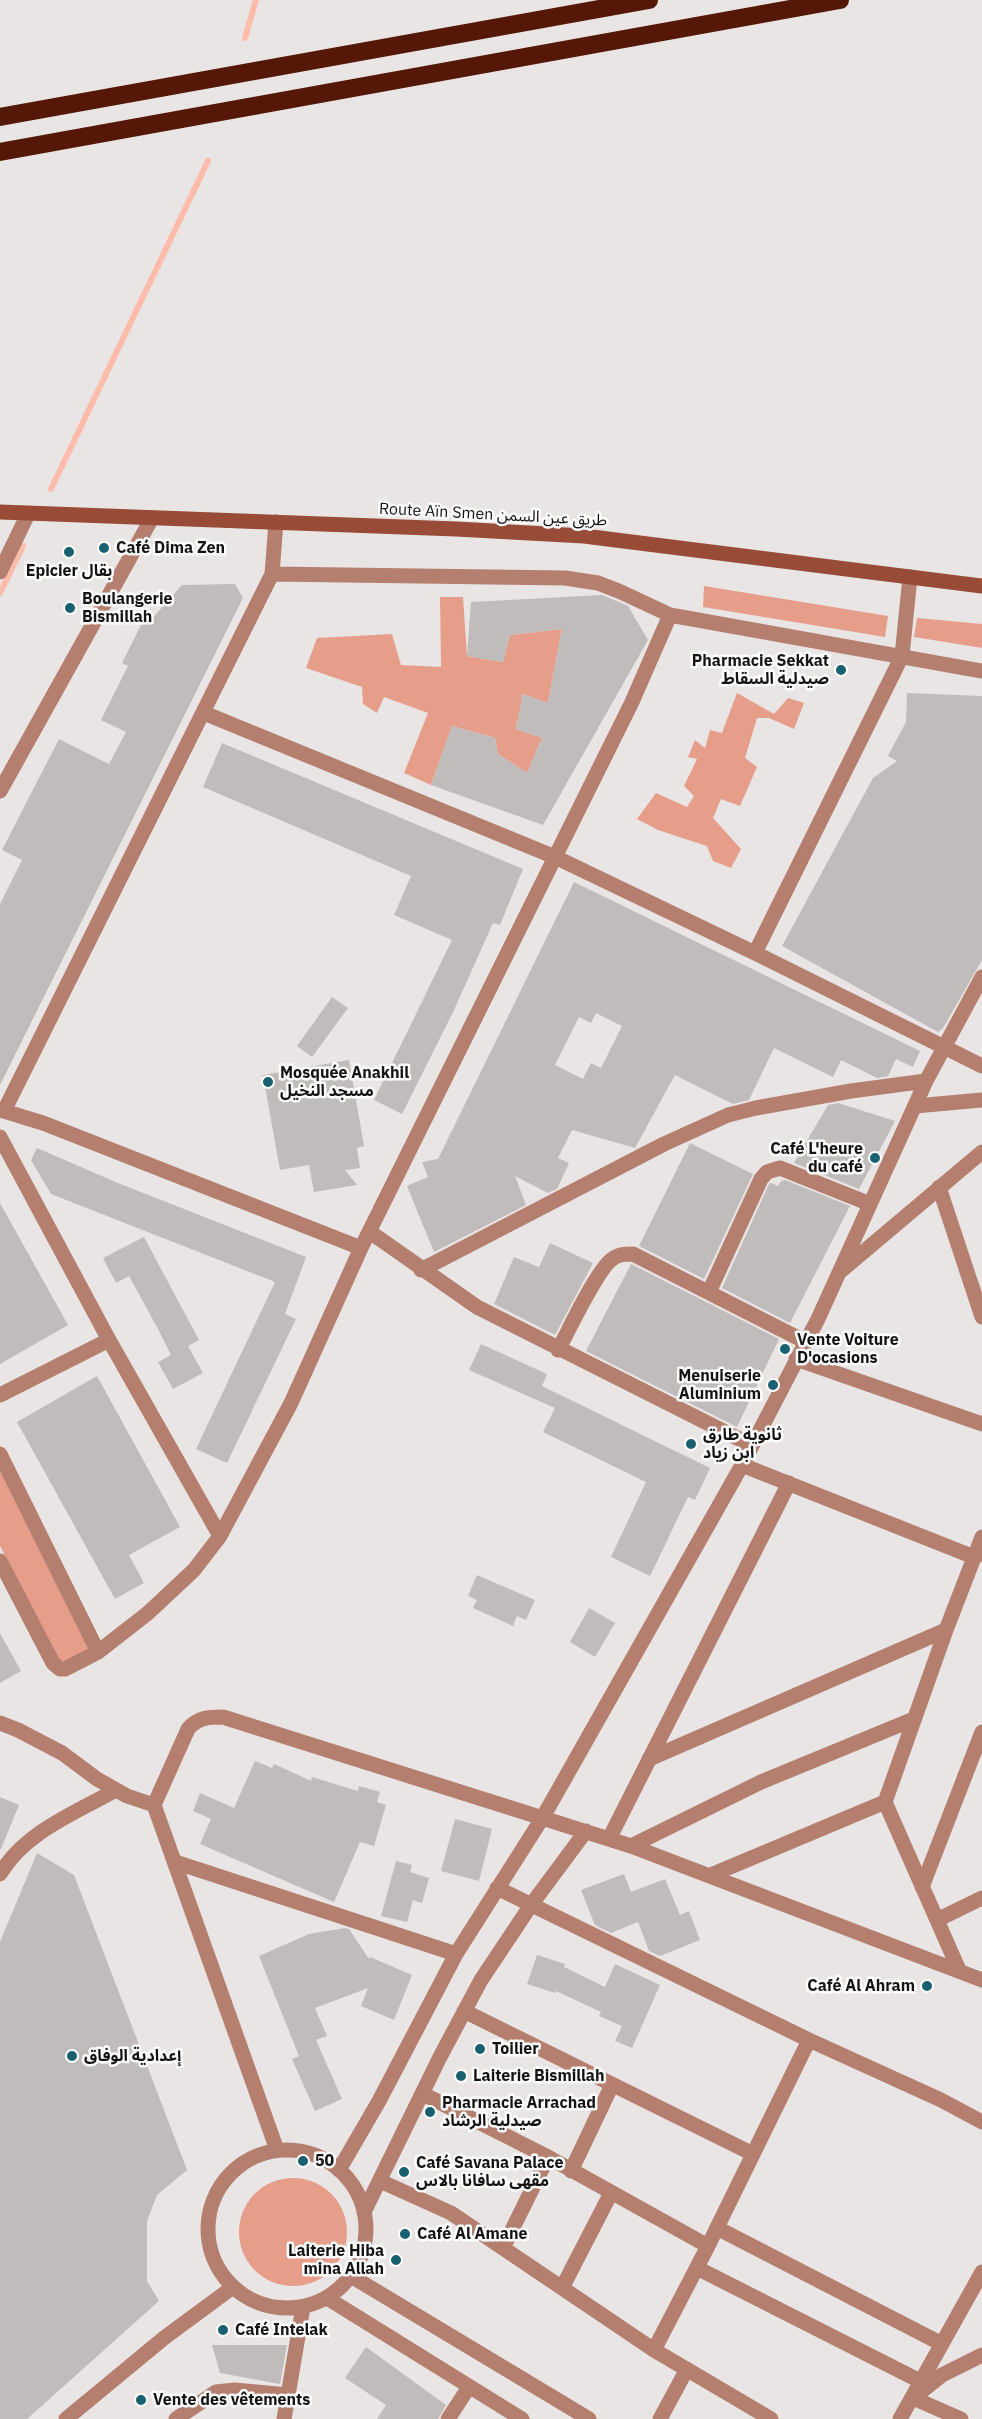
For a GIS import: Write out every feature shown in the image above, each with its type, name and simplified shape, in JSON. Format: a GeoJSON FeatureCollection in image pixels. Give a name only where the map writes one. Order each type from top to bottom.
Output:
{"type":"FeatureCollection","features":[{"type":"Feature","properties":{"kind":"highway"},"geometry":{"type":"LineString","coordinates":[[0,117],[649,0]]}},
{"type":"Feature","properties":{"kind":"highway"},"geometry":{"type":"LineString","coordinates":[[0,152],[840,0]]}},
{"type":"Feature","properties":{"kind":"street","name":"Route Aïn Smen طريق عين السمن"},"geometry":{"type":"LineString","coordinates":[[0,512],[584,536],[982,586]]}},
{"type":"Feature","properties":{"kind":"street"},"geometry":{"type":"LineString","coordinates":[[0,572],[28,514]]}},
{"type":"Feature","properties":{"kind":"street"},"geometry":{"type":"LineString","coordinates":[[0,791],[152,518]]}},
{"type":"Feature","properties":{"kind":"street"},"geometry":{"type":"LineString","coordinates":[[276,522],[272,574],[2,1111],[43,1123],[361,1248]]}},
{"type":"Feature","properties":{"kind":"street"},"geometry":{"type":"LineString","coordinates":[[272,574],[565,578],[597,583],[670,615],[982,671]]}},
{"type":"Feature","properties":{"kind":"street"},"geometry":{"type":"LineString","coordinates":[[755,953],[902,656],[910,577]]}},
{"type":"Feature","properties":{"kind":"street"},"geometry":{"type":"LineString","coordinates":[[0,1560],[60,1669],[71,1667],[98,1652],[148,1613],[194,1570],[220,1536],[291,1403],[361,1248],[632,702],[670,615]]}},
{"type":"Feature","properties":{"kind":"street"},"geometry":{"type":"LineString","coordinates":[[204,713],[555,857],[982,1066]]}},
{"type":"Feature","properties":{"kind":"street"},"geometry":{"type":"LineString","coordinates":[[339,2170],[379,2101],[456,1954],[543,1817],[742,1465],[806,1342],[926,1081],[982,977]]}},
{"type":"Feature","properties":{"kind":"street"},"geometry":{"type":"LineString","coordinates":[[421,1270],[672,1140],[728,1115],[851,1091],[926,1081]]}},
{"type":"Feature","properties":{"kind":"street"},"geometry":{"type":"LineString","coordinates":[[915,1106],[982,1100]]}},
{"type":"Feature","properties":{"kind":"street"},"geometry":{"type":"LineString","coordinates":[[0,1137],[220,1536]]}},
{"type":"Feature","properties":{"kind":"street"},"geometry":{"type":"LineString","coordinates":[[837,1275],[982,1152]]}},
{"type":"Feature","properties":{"kind":"street"},"geometry":{"type":"LineString","coordinates":[[708,1292],[761,1179],[767,1172],[780,1168],[870,1204]]}},
{"type":"Feature","properties":{"kind":"street"},"geometry":{"type":"LineString","coordinates":[[939,1187],[982,1317]]}},
{"type":"Feature","properties":{"kind":"street"},"geometry":{"type":"LineString","coordinates":[[370,1232],[421,1270],[477,1307],[751,1446]]}},
{"type":"Feature","properties":{"kind":"street"},"geometry":{"type":"LineString","coordinates":[[558,1350],[604,1266],[616,1256],[633,1254],[806,1342]]}},
{"type":"Feature","properties":{"kind":"street"},"geometry":{"type":"LineString","coordinates":[[0,1395],[110,1340]]}},
{"type":"Feature","properties":{"kind":"street"},"geometry":{"type":"LineString","coordinates":[[796,1359],[982,1423]]}},
{"type":"Feature","properties":{"kind":"street"},"geometry":{"type":"LineString","coordinates":[[0,1454],[98,1652]]}},
{"type":"Feature","properties":{"kind":"street"},"geometry":{"type":"LineString","coordinates":[[742,1465],[978,1555]]}},
{"type":"Feature","properties":{"kind":"street"},"geometry":{"type":"LineString","coordinates":[[609,1839],[789,1483]]}},
{"type":"Feature","properties":{"kind":"street"},"geometry":{"type":"LineString","coordinates":[[958,1970],[885,1802],[946,1630],[978,1555],[982,1537]]}},
{"type":"Feature","properties":{"kind":"street"},"geometry":{"type":"LineString","coordinates":[[649,1759],[946,1630]]}},
{"type":"Feature","properties":{"kind":"street"},"geometry":{"type":"LineString","coordinates":[[277,2150],[154,1805],[188,1729],[198,1720],[208,1717],[223,1717],[631,1845],[982,1980]]}},
{"type":"Feature","properties":{"kind":"street"},"geometry":{"type":"LineString","coordinates":[[631,1845],[761,1782],[914,1719]]}},
{"type":"Feature","properties":{"kind":"street"},"geometry":{"type":"LineString","coordinates":[[0,1723],[62,1754],[127,1796],[154,1805]]}},
{"type":"Feature","properties":{"kind":"street"},"geometry":{"type":"LineString","coordinates":[[922,1887],[982,1732]]}},
{"type":"Feature","properties":{"kind":"street"},"geometry":{"type":"LineString","coordinates":[[0,1874],[10,1858],[29,1840],[116,1790]]}},
{"type":"Feature","properties":{"kind":"street"},"geometry":{"type":"LineString","coordinates":[[711,1875],[885,1802]]}},
{"type":"Feature","properties":{"kind":"street"},"geometry":{"type":"LineString","coordinates":[[364,2212],[481,1980],[531,1905],[586,1831]]}},
{"type":"Feature","properties":{"kind":"street"},"geometry":{"type":"LineString","coordinates":[[175,1862],[456,1954]]}},
{"type":"Feature","properties":{"kind":"street"},"geometry":{"type":"LineString","coordinates":[[497,1888],[809,2040],[941,2100],[982,2122]]}},
{"type":"Feature","properties":{"kind":"street"},"geometry":{"type":"LineString","coordinates":[[937,1920],[982,1898]]}},
{"type":"Feature","properties":{"kind":"street"},"geometry":{"type":"LineString","coordinates":[[464,2011],[753,2154]]}},
{"type":"Feature","properties":{"kind":"street"},"geometry":{"type":"LineString","coordinates":[[654,2350],[809,2040]]}},
{"type":"Feature","properties":{"kind":"street"},"geometry":{"type":"LineString","coordinates":[[571,2171],[612,2085]]}},
{"type":"Feature","properties":{"kind":"street"},"geometry":{"type":"LineString","coordinates":[[423,2094],[548,2157],[708,2246]]}},
{"type":"Feature","properties":{"kind":"street"},"geometry":{"type":"LineString","coordinates":[[277,2150],[310,2153],[339,2170],[355,2189],[366,2224],[364,2249],[351,2276],[327,2298],[303,2307],[266,2306],[233,2287],[217,2267],[212,2255],[208,2230],[212,2205],[223,2182],[253,2157],[277,2150]]}},
{"type":"Feature","properties":{"kind":"street"},"geometry":{"type":"LineString","coordinates":[[503,2248],[548,2157]]}},
{"type":"Feature","properties":{"kind":"street"},"geometry":{"type":"LineString","coordinates":[[380,2181],[451,2213],[654,2350],[771,2419]]}},
{"type":"Feature","properties":{"kind":"street"},"geometry":{"type":"LineString","coordinates":[[562,2288],[611,2193]]}},
{"type":"Feature","properties":{"kind":"street"},"geometry":{"type":"LineString","coordinates":[[717,2228],[942,2344]]}},
{"type":"Feature","properties":{"kind":"street"},"geometry":{"type":"LineString","coordinates":[[697,2268],[920,2381]]}},
{"type":"Feature","properties":{"kind":"street"},"geometry":{"type":"LineString","coordinates":[[900,2419],[942,2344],[977,2290],[982,2272]]}},
{"type":"Feature","properties":{"kind":"street"},"geometry":{"type":"LineString","coordinates":[[351,2276],[589,2419]]}},
{"type":"Feature","properties":{"kind":"street"},"geometry":{"type":"LineString","coordinates":[[66,2419],[164,2337],[233,2287]]}},
{"type":"Feature","properties":{"kind":"street"},"geometry":{"type":"LineString","coordinates":[[327,2298],[522,2419]]}},
{"type":"Feature","properties":{"kind":"street"},"geometry":{"type":"LineString","coordinates":[[284,2419],[303,2307]]}},
{"type":"Feature","properties":{"kind":"street"},"geometry":{"type":"LineString","coordinates":[[913,2398],[950,2370],[982,2355]]}},
{"type":"Feature","properties":{"kind":"street"},"geometry":{"type":"LineString","coordinates":[[660,2419],[687,2370]]}},
{"type":"Feature","properties":{"kind":"street"},"geometry":{"type":"LineString","coordinates":[[448,2419],[469,2386]]}},
{"type":"Feature","properties":{"kind":"street"},"geometry":{"type":"LineString","coordinates":[[176,2419],[216,2392],[235,2390],[288,2395]]}},
{"type":"Feature","properties":{"kind":"street"},"geometry":{"type":"LineString","coordinates":[[913,2398],[961,2419]]}},
{"type":"Feature","properties":{"kind":"shaded area"},"geometry":{"type":"Polygon","coordinates":[[[704,586],[888,616],[885,637],[703,607],[704,586]]]}},
{"type":"Feature","properties":{"kind":"shaded area"},"geometry":{"type":"Polygon","coordinates":[[[440,597],[463,597],[467,656],[503,662],[510,635],[562,629],[548,703],[523,694],[516,729],[542,738],[527,773],[498,754],[495,738],[452,726],[431,785],[404,773],[428,713],[384,697],[377,713],[363,704],[362,687],[306,668],[317,638],[392,634],[401,665],[441,667],[440,597]]]}},
{"type":"Feature","properties":{"kind":"shaded area"},"geometry":{"type":"Polygon","coordinates":[[[917,618],[982,624],[982,648],[914,637],[917,618]]]}},
{"type":"Feature","properties":{"kind":"shaded area"},"geometry":{"type":"Polygon","coordinates":[[[737,693],[774,714],[788,698],[804,703],[794,729],[769,718],[757,718],[745,758],[757,767],[740,806],[721,799],[713,818],[741,849],[731,868],[713,861],[707,846],[658,830],[637,819],[656,793],[687,807],[694,796],[684,786],[697,759],[688,757],[695,740],[705,748],[710,730],[722,733],[737,693]]]}},
{"type":"Feature","properties":{"kind":"shaded area"},"geometry":{"type":"Polygon","coordinates":[[[0,1454],[91,1649],[62,1665],[0,1546],[0,1454]]]}},
{"type":"Feature","properties":{"kind":"shaded area"},"geometry":{"type":"Polygon","coordinates":[[[293,2178],[314,2182],[331,2194],[343,2211],[347,2232],[343,2253],[331,2270],[314,2282],[293,2286],[272,2282],[255,2270],[243,2253],[239,2232],[243,2211],[255,2194],[272,2182],[293,2178]]]}},
{"type":"Feature","properties":{"kind":"building"},"geometry":{"type":"Polygon","coordinates":[[[235,584],[243,598],[0,1085],[0,904],[22,860],[2,850],[59,739],[109,764],[126,732],[101,720],[128,666],[122,663],[143,621],[148,623],[182,585],[235,584]]]}},
{"type":"Feature","properties":{"kind":"building"},"geometry":{"type":"Polygon","coordinates":[[[602,595],[628,606],[648,640],[543,825],[431,785],[452,726],[495,738],[498,754],[527,773],[542,738],[516,729],[523,694],[548,703],[562,629],[510,635],[503,662],[467,656],[471,602],[602,595]]]}},
{"type":"Feature","properties":{"kind":"building"},"geometry":{"type":"Polygon","coordinates":[[[907,693],[982,696],[982,960],[943,1028],[938,1032],[782,946],[873,778],[897,761],[888,756],[906,722],[907,693]]]}},
{"type":"Feature","properties":{"kind":"building"},"geometry":{"type":"Polygon","coordinates":[[[222,743],[523,869],[500,925],[493,923],[454,1010],[402,1114],[374,1100],[452,940],[394,915],[411,876],[203,787],[222,743]]]}},
{"type":"Feature","properties":{"kind":"building"},"geometry":{"type":"Polygon","coordinates":[[[574,882],[920,1051],[913,1067],[896,1059],[888,1076],[877,1078],[841,1060],[833,1077],[774,1048],[749,1100],[733,1104],[675,1075],[635,1148],[572,1130],[558,1158],[569,1163],[557,1189],[548,1193],[515,1176],[526,1205],[434,1252],[407,1186],[428,1177],[422,1162],[438,1159],[574,882]],[[596,1013],[591,1023],[579,1017],[555,1065],[583,1079],[591,1063],[601,1068],[622,1026],[596,1013]]]}},
{"type":"Feature","properties":{"kind":"building"},"geometry":{"type":"Polygon","coordinates":[[[332,997],[348,1008],[312,1057],[297,1046],[332,997]]]}},
{"type":"Feature","properties":{"kind":"building"},"geometry":{"type":"Polygon","coordinates":[[[349,1060],[364,1146],[357,1148],[360,1168],[345,1170],[357,1185],[314,1192],[309,1165],[280,1170],[263,1075],[349,1060]]]}},
{"type":"Feature","properties":{"kind":"building"},"geometry":{"type":"Polygon","coordinates":[[[838,1103],[895,1121],[859,1189],[794,1163],[828,1105],[838,1103]]]}},
{"type":"Feature","properties":{"kind":"building"},"geometry":{"type":"Polygon","coordinates":[[[690,1143],[753,1174],[704,1279],[639,1246],[690,1143]]]}},
{"type":"Feature","properties":{"kind":"building"},"geometry":{"type":"Polygon","coordinates":[[[37,1148],[118,1183],[306,1257],[285,1314],[296,1319],[227,1463],[196,1449],[275,1282],[51,1194],[31,1160],[37,1148]]]}},
{"type":"Feature","properties":{"kind":"building"},"geometry":{"type":"Polygon","coordinates":[[[785,1180],[850,1206],[790,1323],[722,1288],[769,1184],[778,1186],[781,1181],[785,1180]]]}},
{"type":"Feature","properties":{"kind":"building"},"geometry":{"type":"Polygon","coordinates":[[[0,1203],[68,1325],[0,1364],[0,1203]]]}},
{"type":"Feature","properties":{"kind":"building"},"geometry":{"type":"Polygon","coordinates":[[[144,1237],[199,1340],[188,1346],[203,1373],[173,1389],[158,1362],[171,1355],[158,1329],[129,1276],[116,1283],[103,1258],[144,1237]]]}},
{"type":"Feature","properties":{"kind":"building"},"geometry":{"type":"Polygon","coordinates":[[[550,1243],[593,1263],[555,1335],[494,1304],[514,1257],[539,1267],[550,1243]]]}},
{"type":"Feature","properties":{"kind":"building"},"geometry":{"type":"Polygon","coordinates":[[[631,1264],[779,1339],[737,1427],[586,1351],[631,1264]]]}},
{"type":"Feature","properties":{"kind":"building"},"geometry":{"type":"Polygon","coordinates":[[[481,1344],[547,1374],[542,1386],[710,1468],[695,1500],[688,1497],[650,1576],[611,1557],[646,1482],[543,1432],[555,1408],[469,1370],[481,1344]]]}},
{"type":"Feature","properties":{"kind":"building"},"geometry":{"type":"Polygon","coordinates":[[[97,1376],[180,1527],[129,1555],[144,1583],[115,1599],[17,1422],[97,1376]]]}},
{"type":"Feature","properties":{"kind":"building"},"geometry":{"type":"Polygon","coordinates":[[[477,1575],[535,1600],[526,1620],[517,1616],[513,1626],[473,1608],[477,1600],[468,1596],[477,1575]]]}},
{"type":"Feature","properties":{"kind":"building"},"geometry":{"type":"Polygon","coordinates":[[[589,1608],[615,1623],[595,1657],[570,1642],[589,1608]]]}},
{"type":"Feature","properties":{"kind":"building"},"geometry":{"type":"Polygon","coordinates":[[[0,1633],[21,1671],[0,1683],[0,1633]]]}},
{"type":"Feature","properties":{"kind":"building"},"geometry":{"type":"Polygon","coordinates":[[[255,1761],[272,1768],[274,1764],[311,1781],[312,1777],[358,1791],[359,1786],[380,1792],[377,1802],[386,1805],[374,1846],[360,1842],[334,1902],[200,1844],[211,1819],[193,1811],[200,1793],[234,1808],[255,1761]]]}},
{"type":"Feature","properties":{"kind":"building"},"geometry":{"type":"Polygon","coordinates":[[[0,1797],[19,1805],[1,1849],[0,1849],[0,1797]]]}},
{"type":"Feature","properties":{"kind":"building"},"geometry":{"type":"Polygon","coordinates":[[[455,1819],[492,1829],[479,1881],[441,1871],[455,1819]]]}},
{"type":"Feature","properties":{"kind":"building","name":"إعدادية الوفاق"},"geometry":{"type":"Polygon","coordinates":[[[37,1853],[74,1875],[187,2170],[157,2195],[147,2221],[147,2281],[159,2301],[27,2419],[0,2419],[0,1942],[37,1853]]]}},
{"type":"Feature","properties":{"kind":"building"},"geometry":{"type":"Polygon","coordinates":[[[396,1861],[412,1865],[410,1872],[429,1878],[422,1903],[413,1900],[407,1922],[381,1916],[396,1861]]]}},
{"type":"Feature","properties":{"kind":"building"},"geometry":{"type":"Polygon","coordinates":[[[624,1874],[631,1892],[665,1879],[680,1915],[689,1911],[700,1940],[660,1956],[649,1951],[638,1922],[611,1933],[595,1925],[581,1890],[624,1874]]]}},
{"type":"Feature","properties":{"kind":"building"},"geometry":{"type":"Polygon","coordinates":[[[349,1929],[369,1959],[370,1957],[412,1975],[394,2020],[361,2006],[368,1988],[315,2008],[327,2036],[316,2040],[342,2099],[315,2111],[292,2059],[299,2056],[259,1956],[309,1934],[349,1929]]]}},
{"type":"Feature","properties":{"kind":"building"},"geometry":{"type":"Polygon","coordinates":[[[537,1955],[565,1964],[564,1967],[605,1987],[615,1964],[660,1985],[632,2048],[615,2041],[622,2026],[599,2016],[601,2012],[556,1991],[555,1993],[527,1984],[537,1955]]]}},
{"type":"Feature","properties":{"kind":"building"},"geometry":{"type":"Polygon","coordinates":[[[212,2345],[287,2345],[280,2384],[220,2373],[212,2345]]]}},
{"type":"Feature","properties":{"kind":"building"},"geometry":{"type":"Polygon","coordinates":[[[366,2347],[446,2405],[438,2419],[377,2419],[386,2405],[345,2378],[366,2347]]]}},
{"type":"Feature","properties":{"kind":"waterway"},"geometry":{"type":"LineString","coordinates":[[245,38],[256,0]]}},
{"type":"Feature","properties":{"kind":"waterway"},"geometry":{"type":"LineString","coordinates":[[51,489],[208,161]]}},
{"type":"Feature","properties":{"kind":"waterway"},"geometry":{"type":"LineString","coordinates":[[0,593],[23,546]]}},
{"type":"Feature","properties":{"kind":"place","name":"Café Dima Zen"},"geometry":{"type":"Point","coordinates":[104,548]}},
{"type":"Feature","properties":{"kind":"place","name":"Epicier بقال"},"geometry":{"type":"Point","coordinates":[69,552]}},
{"type":"Feature","properties":{"kind":"place","name":"Boulangerie Bismillah"},"geometry":{"type":"Point","coordinates":[70,608]}},
{"type":"Feature","properties":{"kind":"place","name":"Pharmacie Sekkat صيدلية السقاط"},"geometry":{"type":"Point","coordinates":[841,670]}},
{"type":"Feature","properties":{"kind":"place","name":"Mosquée Anakhil مسجد النخيل"},"geometry":{"type":"Point","coordinates":[268,1082]}},
{"type":"Feature","properties":{"kind":"place","name":"Café L'heure du café"},"geometry":{"type":"Point","coordinates":[875,1158]}},
{"type":"Feature","properties":{"kind":"place","name":"Vente Voiture D'ocasions"},"geometry":{"type":"Point","coordinates":[785,1349]}},
{"type":"Feature","properties":{"kind":"place","name":"Menuiserie Aluminium"},"geometry":{"type":"Point","coordinates":[773,1385]}},
{"type":"Feature","properties":{"kind":"place","name":"ثانوية طارق ابن زياد"},"geometry":{"type":"Point","coordinates":[691,1444]}},
{"type":"Feature","properties":{"kind":"place","name":"Café Al Ahram"},"geometry":{"type":"Point","coordinates":[927,1986]}},
{"type":"Feature","properties":{"kind":"place","name":"Toilier"},"geometry":{"type":"Point","coordinates":[480,2049]}},
{"type":"Feature","properties":{"kind":"place","name":"إعدادية الوفاق"},"geometry":{"type":"Point","coordinates":[72,2056]}},
{"type":"Feature","properties":{"kind":"place","name":"Laiterie Bismillah"},"geometry":{"type":"Point","coordinates":[461,2076]}},
{"type":"Feature","properties":{"kind":"place","name":"Pharmacie Arrachad صيدلية الرشاد"},"geometry":{"type":"Point","coordinates":[430,2112]}},
{"type":"Feature","properties":{"kind":"place","name":"50"},"geometry":{"type":"Point","coordinates":[303,2161]}},
{"type":"Feature","properties":{"kind":"place","name":"Café Savana Palace مقهى سافانا بالاس"},"geometry":{"type":"Point","coordinates":[404,2172]}},
{"type":"Feature","properties":{"kind":"place","name":"Café Al Amane"},"geometry":{"type":"Point","coordinates":[405,2234]}},
{"type":"Feature","properties":{"kind":"place","name":"Laiterie Hiba mina Allah"},"geometry":{"type":"Point","coordinates":[396,2260]}},
{"type":"Feature","properties":{"kind":"place","name":"Café Intelak"},"geometry":{"type":"Point","coordinates":[223,2330]}},
{"type":"Feature","properties":{"kind":"place","name":"Vente des vêtements"},"geometry":{"type":"Point","coordinates":[141,2400]}}]}
